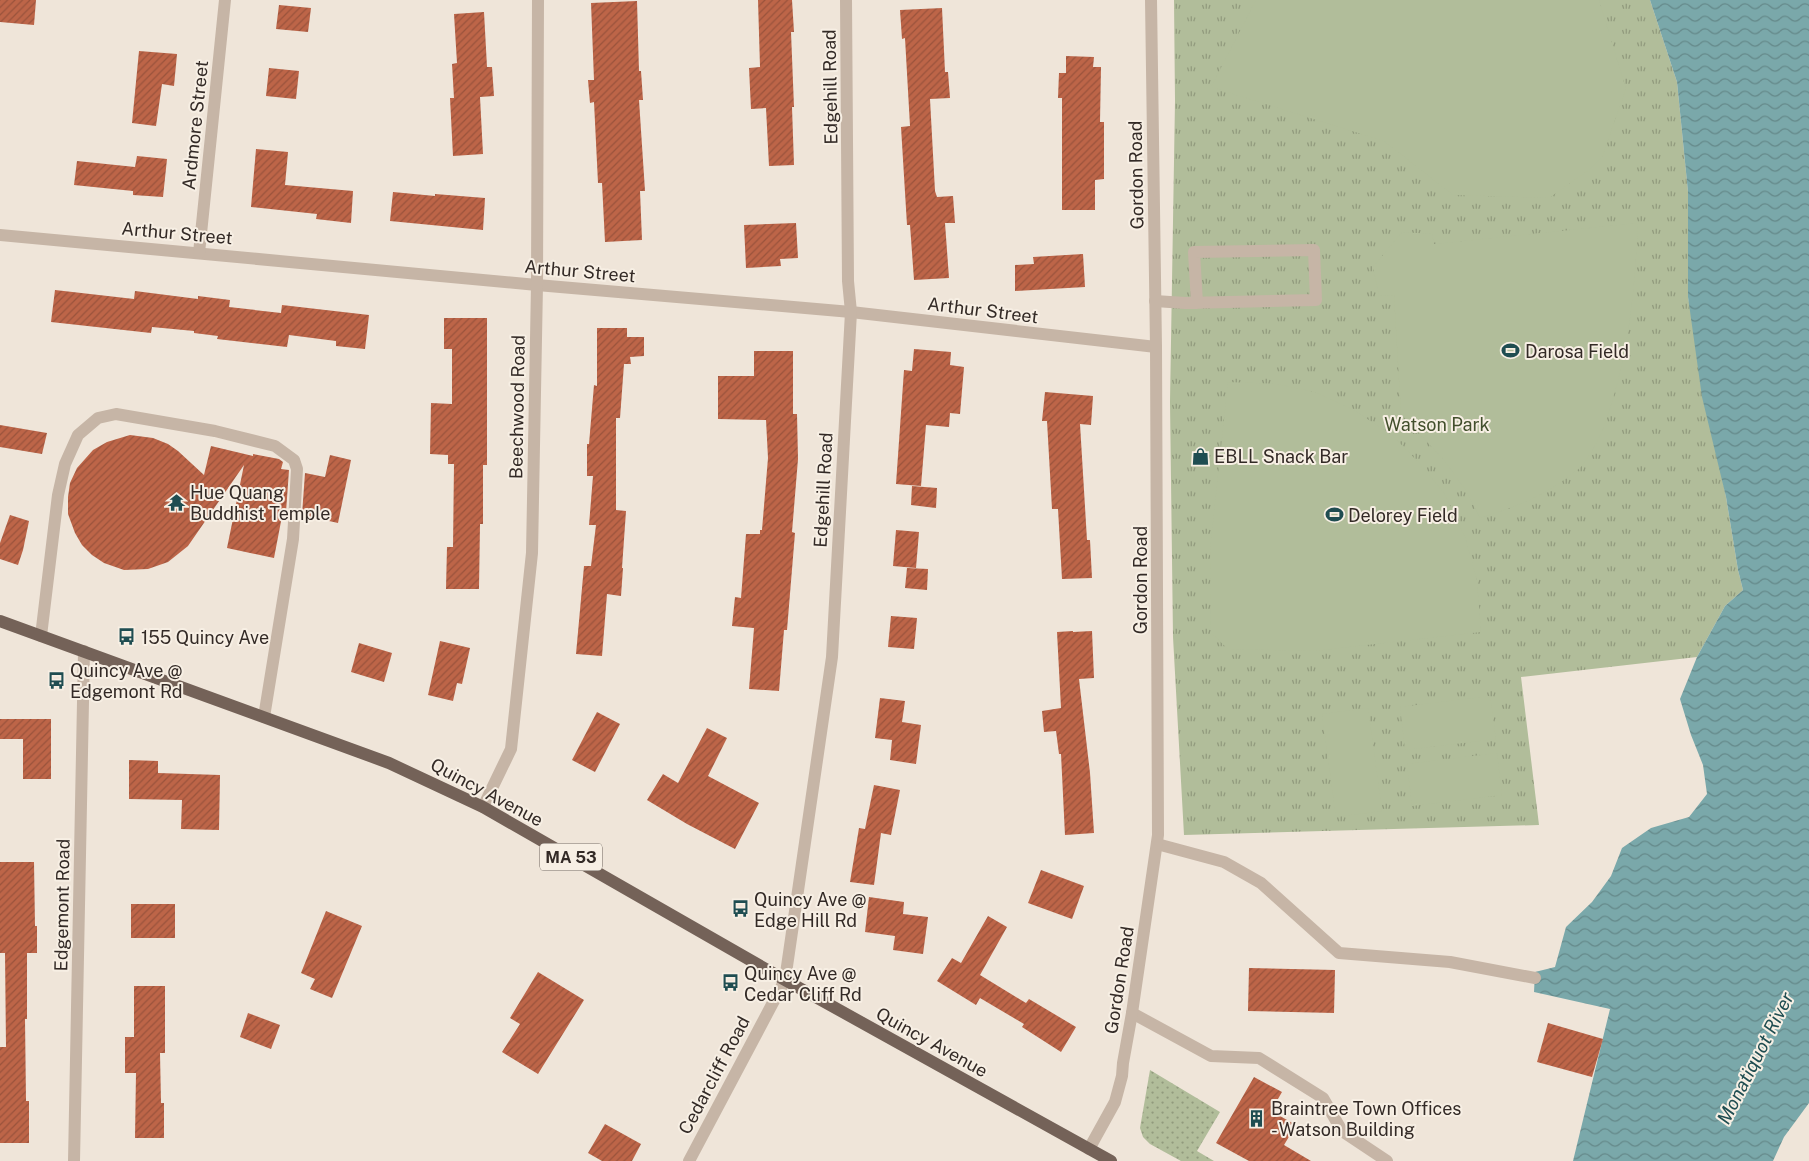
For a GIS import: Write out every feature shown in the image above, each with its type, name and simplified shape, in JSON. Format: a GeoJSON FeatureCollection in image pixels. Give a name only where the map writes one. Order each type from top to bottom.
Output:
{"type":"FeatureCollection","features":[{"type":"Feature","properties":{"kind":"main road","name":"Quincy Avenue"},"geometry":{"type":"LineString","coordinates":[[0,621],[389,764],[483,807],[785,980],[1110,1161]]}},
{"type":"Feature","properties":{"kind":"street","name":"Ardmore Street"},"geometry":{"type":"LineString","coordinates":[[199,253],[225,0]]}},
{"type":"Feature","properties":{"kind":"street","name":"Beechwood Road"},"geometry":{"type":"LineString","coordinates":[[483,807],[511,749],[531,563],[536,285],[538,0]]}},
{"type":"Feature","properties":{"kind":"street","name":"Edgehill Road"},"geometry":{"type":"LineString","coordinates":[[785,980],[832,656],[851,312],[848,281],[846,0]]}},
{"type":"Feature","properties":{"kind":"street","name":"Gordon Road"},"geometry":{"type":"LineString","coordinates":[[1090,1149],[1115,1102],[1122,1076],[1157,844],[1156,347],[1152,0]]}},
{"type":"Feature","properties":{"kind":"street","name":"Arthur Street"},"geometry":{"type":"LineString","coordinates":[[0,234],[536,285],[851,312],[1156,347]]}},
{"type":"Feature","properties":{"kind":"street"},"geometry":{"type":"LineString","coordinates":[[1155,301],[1197,302],[1316,300],[1314,250],[1194,252],[1197,302]]}},
{"type":"Feature","properties":{"kind":"street"},"geometry":{"type":"LineString","coordinates":[[41,636],[58,495],[65,464],[78,435],[98,418],[116,414],[215,431],[275,446],[294,460],[297,469],[293,539],[264,717]]}},
{"type":"Feature","properties":{"kind":"street","name":"Edgemont Road"},"geometry":{"type":"LineString","coordinates":[[74,1161],[84,651]]}},
{"type":"Feature","properties":{"kind":"street"},"geometry":{"type":"LineString","coordinates":[[1157,844],[1224,862],[1261,883],[1339,953],[1450,962],[1535,978]]}},
{"type":"Feature","properties":{"kind":"street","name":"Cedarcliff Road"},"geometry":{"type":"LineString","coordinates":[[689,1161],[785,980]]}},
{"type":"Feature","properties":{"kind":"street"},"geometry":{"type":"LineString","coordinates":[[1132,1013],[1211,1056],[1259,1058],[1323,1098],[1342,1131],[1387,1161]]}},
{"type":"Feature","properties":{"kind":"green space","name":"Watson Park"},"geometry":{"type":"Polygon","coordinates":[[[1174,0],[1650,0],[1677,82],[1688,192],[1688,297],[1743,590],[1725,606],[1697,657],[1521,677],[1539,825],[1184,835],[1173,637],[1170,402],[1175,101],[1174,0]]]}},
{"type":"Feature","properties":{"kind":"green space"},"geometry":{"type":"Polygon","coordinates":[[[1256,0],[1599,0],[1626,89],[1602,157],[1589,170],[1549,198],[1453,195],[1384,141],[1211,87],[1256,0]]]}},
{"type":"Feature","properties":{"kind":"green space","name":"Darosa Field"},"geometry":{"type":"Polygon","coordinates":[[[1638,223],[1633,291],[1623,358],[1604,427],[1597,442],[1580,467],[1549,490],[1527,501],[1480,518],[1467,492],[1444,460],[1401,414],[1394,295],[1379,296],[1373,267],[1402,232],[1432,234],[1434,244],[1638,223]]]}},
{"type":"Feature","properties":{"kind":"green space","name":"Delorey Field"},"geometry":{"type":"Polygon","coordinates":[[[1228,382],[1277,384],[1315,392],[1354,410],[1393,436],[1421,465],[1444,493],[1465,537],[1477,580],[1481,632],[1314,651],[1228,649],[1211,633],[1210,550],[1228,382]]]}},
{"type":"Feature","properties":{"kind":"green space"},"geometry":{"type":"Polygon","coordinates":[[[1490,696],[1496,739],[1405,750],[1400,707],[1490,696]]]}},
{"type":"Feature","properties":{"kind":"green space"},"geometry":{"type":"Polygon","coordinates":[[[1368,708],[1382,811],[1336,817],[1322,714],[1368,708]]]}},
{"type":"Feature","properties":{"kind":"green space"},"geometry":{"type":"Polygon","coordinates":[[[1497,753],[1502,795],[1412,806],[1407,764],[1497,753]]]}},
{"type":"Feature","properties":{"kind":"green space"},"geometry":{"type":"Polygon","coordinates":[[[1150,1070],[1220,1112],[1197,1151],[1214,1161],[1181,1161],[1150,1144],[1143,1137],[1140,1128],[1150,1070]]]}},
{"type":"Feature","properties":{"kind":"water","name":"Monatiquot River"},"geometry":{"type":"Polygon","coordinates":[[[1650,0],[1809,0],[1809,1103],[1784,1137],[1773,1161],[1573,1161],[1610,1009],[1534,992],[1535,972],[1555,967],[1566,927],[1592,902],[1611,876],[1622,848],[1651,828],[1689,817],[1707,794],[1703,765],[1680,699],[1697,657],[1725,606],[1743,590],[1726,497],[1702,397],[1688,297],[1688,192],[1677,82],[1650,0]]]}},
{"type":"Feature","properties":{"kind":"building"},"geometry":{"type":"Polygon","coordinates":[[[0,0],[36,0],[34,25],[0,22],[0,0]]]}},
{"type":"Feature","properties":{"kind":"building"},"geometry":{"type":"Polygon","coordinates":[[[758,0],[792,0],[794,32],[791,32],[794,165],[769,166],[766,108],[751,109],[749,68],[760,67],[758,0]]]}},
{"type":"Feature","properties":{"kind":"building"},"geometry":{"type":"Polygon","coordinates":[[[637,1],[639,71],[641,71],[643,100],[639,100],[645,191],[640,191],[642,240],[605,242],[602,183],[598,183],[594,102],[590,103],[588,80],[594,80],[591,3],[637,1]]]}},
{"type":"Feature","properties":{"kind":"building"},"geometry":{"type":"Polygon","coordinates":[[[279,5],[311,8],[308,32],[276,29],[279,5]]]}},
{"type":"Feature","properties":{"kind":"building"},"geometry":{"type":"Polygon","coordinates":[[[942,8],[945,72],[948,72],[950,98],[930,99],[935,191],[937,197],[953,196],[955,223],[945,223],[949,278],[914,280],[910,225],[907,225],[901,127],[910,126],[905,38],[902,39],[900,10],[942,8]]]}},
{"type":"Feature","properties":{"kind":"building"},"geometry":{"type":"Polygon","coordinates":[[[484,12],[487,67],[492,67],[494,96],[480,97],[483,154],[453,156],[450,98],[454,98],[452,64],[457,63],[454,14],[484,12]]]}},
{"type":"Feature","properties":{"kind":"building"},"geometry":{"type":"Polygon","coordinates":[[[139,51],[177,54],[174,86],[162,84],[156,126],[132,123],[139,51]]]}},
{"type":"Feature","properties":{"kind":"building"},"geometry":{"type":"Polygon","coordinates":[[[1066,56],[1094,57],[1093,67],[1101,67],[1100,122],[1104,122],[1104,179],[1095,180],[1095,210],[1062,210],[1062,98],[1058,98],[1059,73],[1066,73],[1066,56]]]}},
{"type":"Feature","properties":{"kind":"building"},"geometry":{"type":"Polygon","coordinates":[[[269,68],[299,71],[296,99],[266,96],[269,68]]]}},
{"type":"Feature","properties":{"kind":"building"},"geometry":{"type":"Polygon","coordinates":[[[256,149],[288,152],[285,185],[353,191],[351,223],[316,219],[317,214],[251,207],[256,149]]]}},
{"type":"Feature","properties":{"kind":"building"},"geometry":{"type":"Polygon","coordinates":[[[137,156],[167,159],[163,197],[133,195],[133,191],[74,185],[77,161],[135,167],[137,156]]]}},
{"type":"Feature","properties":{"kind":"building"},"geometry":{"type":"Polygon","coordinates":[[[393,192],[485,198],[483,230],[390,221],[393,192]]]}},
{"type":"Feature","properties":{"kind":"building"},"geometry":{"type":"Polygon","coordinates":[[[796,223],[798,258],[780,259],[781,266],[746,268],[744,225],[796,223]]]}},
{"type":"Feature","properties":{"kind":"building"},"geometry":{"type":"Polygon","coordinates":[[[1083,254],[1085,287],[1015,291],[1015,265],[1034,264],[1033,257],[1083,254]]]}},
{"type":"Feature","properties":{"kind":"building"},"geometry":{"type":"Polygon","coordinates":[[[55,290],[134,299],[135,291],[198,299],[198,296],[230,300],[229,307],[281,313],[282,305],[369,315],[365,349],[336,346],[336,341],[289,335],[287,347],[217,339],[218,336],[194,333],[194,331],[152,327],[151,333],[51,322],[55,290]]]}},
{"type":"Feature","properties":{"kind":"building"},"geometry":{"type":"Polygon","coordinates":[[[444,318],[487,318],[487,465],[483,465],[483,524],[480,524],[479,589],[446,589],[447,547],[453,547],[454,464],[448,464],[448,455],[430,454],[431,403],[452,404],[452,349],[444,349],[444,318]]]}},
{"type":"Feature","properties":{"kind":"building"},"geometry":{"type":"Polygon","coordinates":[[[597,328],[627,328],[627,337],[644,337],[644,356],[630,357],[631,364],[624,364],[620,418],[616,418],[616,510],[626,511],[623,568],[621,596],[607,594],[602,656],[576,654],[584,566],[591,566],[596,525],[589,525],[593,476],[587,476],[587,444],[589,444],[594,385],[597,386],[597,328]]]}},
{"type":"Feature","properties":{"kind":"building"},"geometry":{"type":"Polygon","coordinates":[[[914,349],[951,352],[950,365],[964,367],[960,414],[950,413],[949,427],[926,425],[921,486],[896,484],[904,370],[912,371],[914,349]]]}},
{"type":"Feature","properties":{"kind":"building"},"geometry":{"type":"Polygon","coordinates":[[[754,351],[793,351],[793,414],[797,414],[798,459],[792,532],[795,533],[787,630],[784,630],[779,691],[749,689],[754,628],[732,626],[735,597],[741,598],[746,534],[760,534],[760,530],[762,530],[768,458],[766,420],[718,419],[718,376],[754,376],[754,351]]]}},
{"type":"Feature","properties":{"kind":"building"},"geometry":{"type":"Polygon","coordinates":[[[1045,392],[1093,396],[1091,425],[1080,424],[1087,540],[1090,540],[1092,578],[1062,579],[1058,509],[1052,509],[1047,421],[1042,421],[1045,392]]]}},
{"type":"Feature","properties":{"kind":"building"},"geometry":{"type":"Polygon","coordinates":[[[0,425],[47,433],[42,454],[0,447],[0,425]]]}},
{"type":"Feature","properties":{"kind":"building","name":"Hue Quang Buddhist Temple"},"geometry":{"type":"Polygon","coordinates":[[[130,435],[153,438],[168,444],[204,475],[211,446],[253,456],[253,454],[279,459],[283,462],[281,469],[289,470],[286,512],[283,511],[274,558],[227,548],[244,465],[188,546],[168,562],[148,569],[124,570],[104,563],[92,555],[82,545],[68,514],[70,483],[77,468],[93,450],[107,442],[130,435]]]}},
{"type":"Feature","properties":{"kind":"building"},"geometry":{"type":"Polygon","coordinates":[[[330,455],[351,460],[338,523],[302,515],[305,473],[325,477],[330,455]]]}},
{"type":"Feature","properties":{"kind":"building"},"geometry":{"type":"Polygon","coordinates":[[[912,486],[937,488],[936,508],[911,505],[912,486]]]}},
{"type":"Feature","properties":{"kind":"building"},"geometry":{"type":"Polygon","coordinates":[[[10,515],[29,521],[18,565],[0,559],[0,543],[10,515]]]}},
{"type":"Feature","properties":{"kind":"building"},"geometry":{"type":"Polygon","coordinates":[[[896,530],[919,532],[916,568],[893,566],[896,530]]]}},
{"type":"Feature","properties":{"kind":"building"},"geometry":{"type":"Polygon","coordinates":[[[907,568],[928,569],[927,590],[905,588],[907,568]]]}},
{"type":"Feature","properties":{"kind":"building"},"geometry":{"type":"Polygon","coordinates":[[[891,616],[917,618],[914,649],[888,647],[891,616]]]}},
{"type":"Feature","properties":{"kind":"building"},"geometry":{"type":"Polygon","coordinates":[[[1092,631],[1094,678],[1079,679],[1090,773],[1094,833],[1065,835],[1061,754],[1059,754],[1056,731],[1044,732],[1042,711],[1061,708],[1057,632],[1092,631]]]}},
{"type":"Feature","properties":{"kind":"building"},"geometry":{"type":"Polygon","coordinates":[[[440,641],[470,648],[462,684],[457,683],[453,701],[428,695],[440,641]]]}},
{"type":"Feature","properties":{"kind":"building"},"geometry":{"type":"Polygon","coordinates":[[[359,643],[392,653],[384,682],[351,672],[359,643]]]}},
{"type":"Feature","properties":{"kind":"building"},"geometry":{"type":"Polygon","coordinates":[[[880,698],[905,701],[902,722],[921,725],[916,764],[890,760],[892,740],[875,738],[880,698]]]}},
{"type":"Feature","properties":{"kind":"building"},"geometry":{"type":"Polygon","coordinates":[[[597,712],[620,724],[595,772],[572,760],[597,712]]]}},
{"type":"Feature","properties":{"kind":"building"},"geometry":{"type":"Polygon","coordinates":[[[0,719],[51,719],[51,779],[23,779],[23,739],[0,739],[0,719]]]}},
{"type":"Feature","properties":{"kind":"building"},"geometry":{"type":"Polygon","coordinates":[[[707,728],[727,738],[708,776],[759,803],[735,849],[687,824],[647,800],[663,774],[678,783],[707,728]]]}},
{"type":"Feature","properties":{"kind":"building"},"geometry":{"type":"Polygon","coordinates":[[[129,760],[158,761],[158,773],[220,775],[219,830],[181,829],[182,800],[129,799],[129,760]]]}},
{"type":"Feature","properties":{"kind":"building"},"geometry":{"type":"Polygon","coordinates":[[[874,785],[900,790],[891,835],[881,833],[874,885],[850,882],[859,828],[865,829],[874,785]]]}},
{"type":"Feature","properties":{"kind":"building"},"geometry":{"type":"Polygon","coordinates":[[[0,862],[34,862],[37,953],[27,953],[27,1019],[25,1019],[26,1101],[29,1101],[29,1143],[0,1143],[0,1047],[6,1047],[5,953],[0,953],[0,862]]]}},
{"type":"Feature","properties":{"kind":"building"},"geometry":{"type":"Polygon","coordinates":[[[1041,870],[1084,886],[1072,919],[1028,903],[1041,870]]]}},
{"type":"Feature","properties":{"kind":"building"},"geometry":{"type":"Polygon","coordinates":[[[869,897],[904,902],[903,914],[928,917],[923,954],[893,950],[895,936],[865,932],[869,897]]]}},
{"type":"Feature","properties":{"kind":"building"},"geometry":{"type":"Polygon","coordinates":[[[131,904],[175,904],[175,938],[131,938],[131,904]]]}},
{"type":"Feature","properties":{"kind":"building"},"geometry":{"type":"Polygon","coordinates":[[[326,911],[362,926],[332,998],[310,989],[315,979],[301,973],[326,911]]]}},
{"type":"Feature","properties":{"kind":"building"},"geometry":{"type":"Polygon","coordinates":[[[988,916],[1007,927],[980,975],[1026,1003],[1029,999],[1076,1027],[1061,1052],[1022,1027],[1024,1024],[980,998],[976,1005],[937,981],[952,958],[961,963],[988,916]]]}},
{"type":"Feature","properties":{"kind":"building"},"geometry":{"type":"Polygon","coordinates":[[[1249,968],[1335,970],[1334,1013],[1248,1011],[1249,968]]]}},
{"type":"Feature","properties":{"kind":"building"},"geometry":{"type":"Polygon","coordinates":[[[538,972],[584,1000],[538,1074],[502,1052],[520,1024],[510,1018],[538,972]]]}},
{"type":"Feature","properties":{"kind":"building"},"geometry":{"type":"Polygon","coordinates":[[[134,986],[165,986],[165,1053],[160,1053],[161,1103],[164,1103],[164,1138],[135,1138],[136,1073],[125,1073],[125,1037],[134,1037],[134,986]]]}},
{"type":"Feature","properties":{"kind":"building"},"geometry":{"type":"Polygon","coordinates":[[[248,1013],[280,1025],[271,1049],[240,1037],[248,1013]]]}},
{"type":"Feature","properties":{"kind":"building"},"geometry":{"type":"Polygon","coordinates":[[[1548,1023],[1603,1039],[1592,1077],[1537,1062],[1548,1023]]]}},
{"type":"Feature","properties":{"kind":"building","name":"Braintree Town Offices - Watson Building"},"geometry":{"type":"Polygon","coordinates":[[[1254,1077],[1282,1092],[1271,1111],[1296,1125],[1284,1145],[1311,1161],[1249,1161],[1216,1143],[1254,1077]]]}},
{"type":"Feature","properties":{"kind":"building"},"geometry":{"type":"Polygon","coordinates":[[[605,1124],[641,1144],[632,1161],[602,1161],[588,1153],[605,1124]]]}},
{"type":"Feature","properties":{"kind":"place","name":"Darosa Field"},"geometry":{"type":"Point","coordinates":[1511,351]}},
{"type":"Feature","properties":{"kind":"place","name":"EBLL Snack Bar"},"geometry":{"type":"Point","coordinates":[1200,456]}},
{"type":"Feature","properties":{"kind":"place","name":"Hue Quang Buddhist Temple"},"geometry":{"type":"Point","coordinates":[176,502]}},
{"type":"Feature","properties":{"kind":"place","name":"Delorey Field"},"geometry":{"type":"Point","coordinates":[1334,515]}},
{"type":"Feature","properties":{"kind":"place","name":"155 Quincy Ave"},"geometry":{"type":"Point","coordinates":[127,637]}},
{"type":"Feature","properties":{"kind":"place","name":"Quincy Ave @ Edgemont Rd"},"geometry":{"type":"Point","coordinates":[56,680]}},
{"type":"Feature","properties":{"kind":"place","name":"Quincy Ave @ Edge Hill Rd"},"geometry":{"type":"Point","coordinates":[740,909]}},
{"type":"Feature","properties":{"kind":"place","name":"Quincy Ave @ Cedar Cliff Rd"},"geometry":{"type":"Point","coordinates":[730,983]}},
{"type":"Feature","properties":{"kind":"place","name":"Braintree Town Offices - Watson Building"},"geometry":{"type":"Point","coordinates":[1257,1118]}}]}
